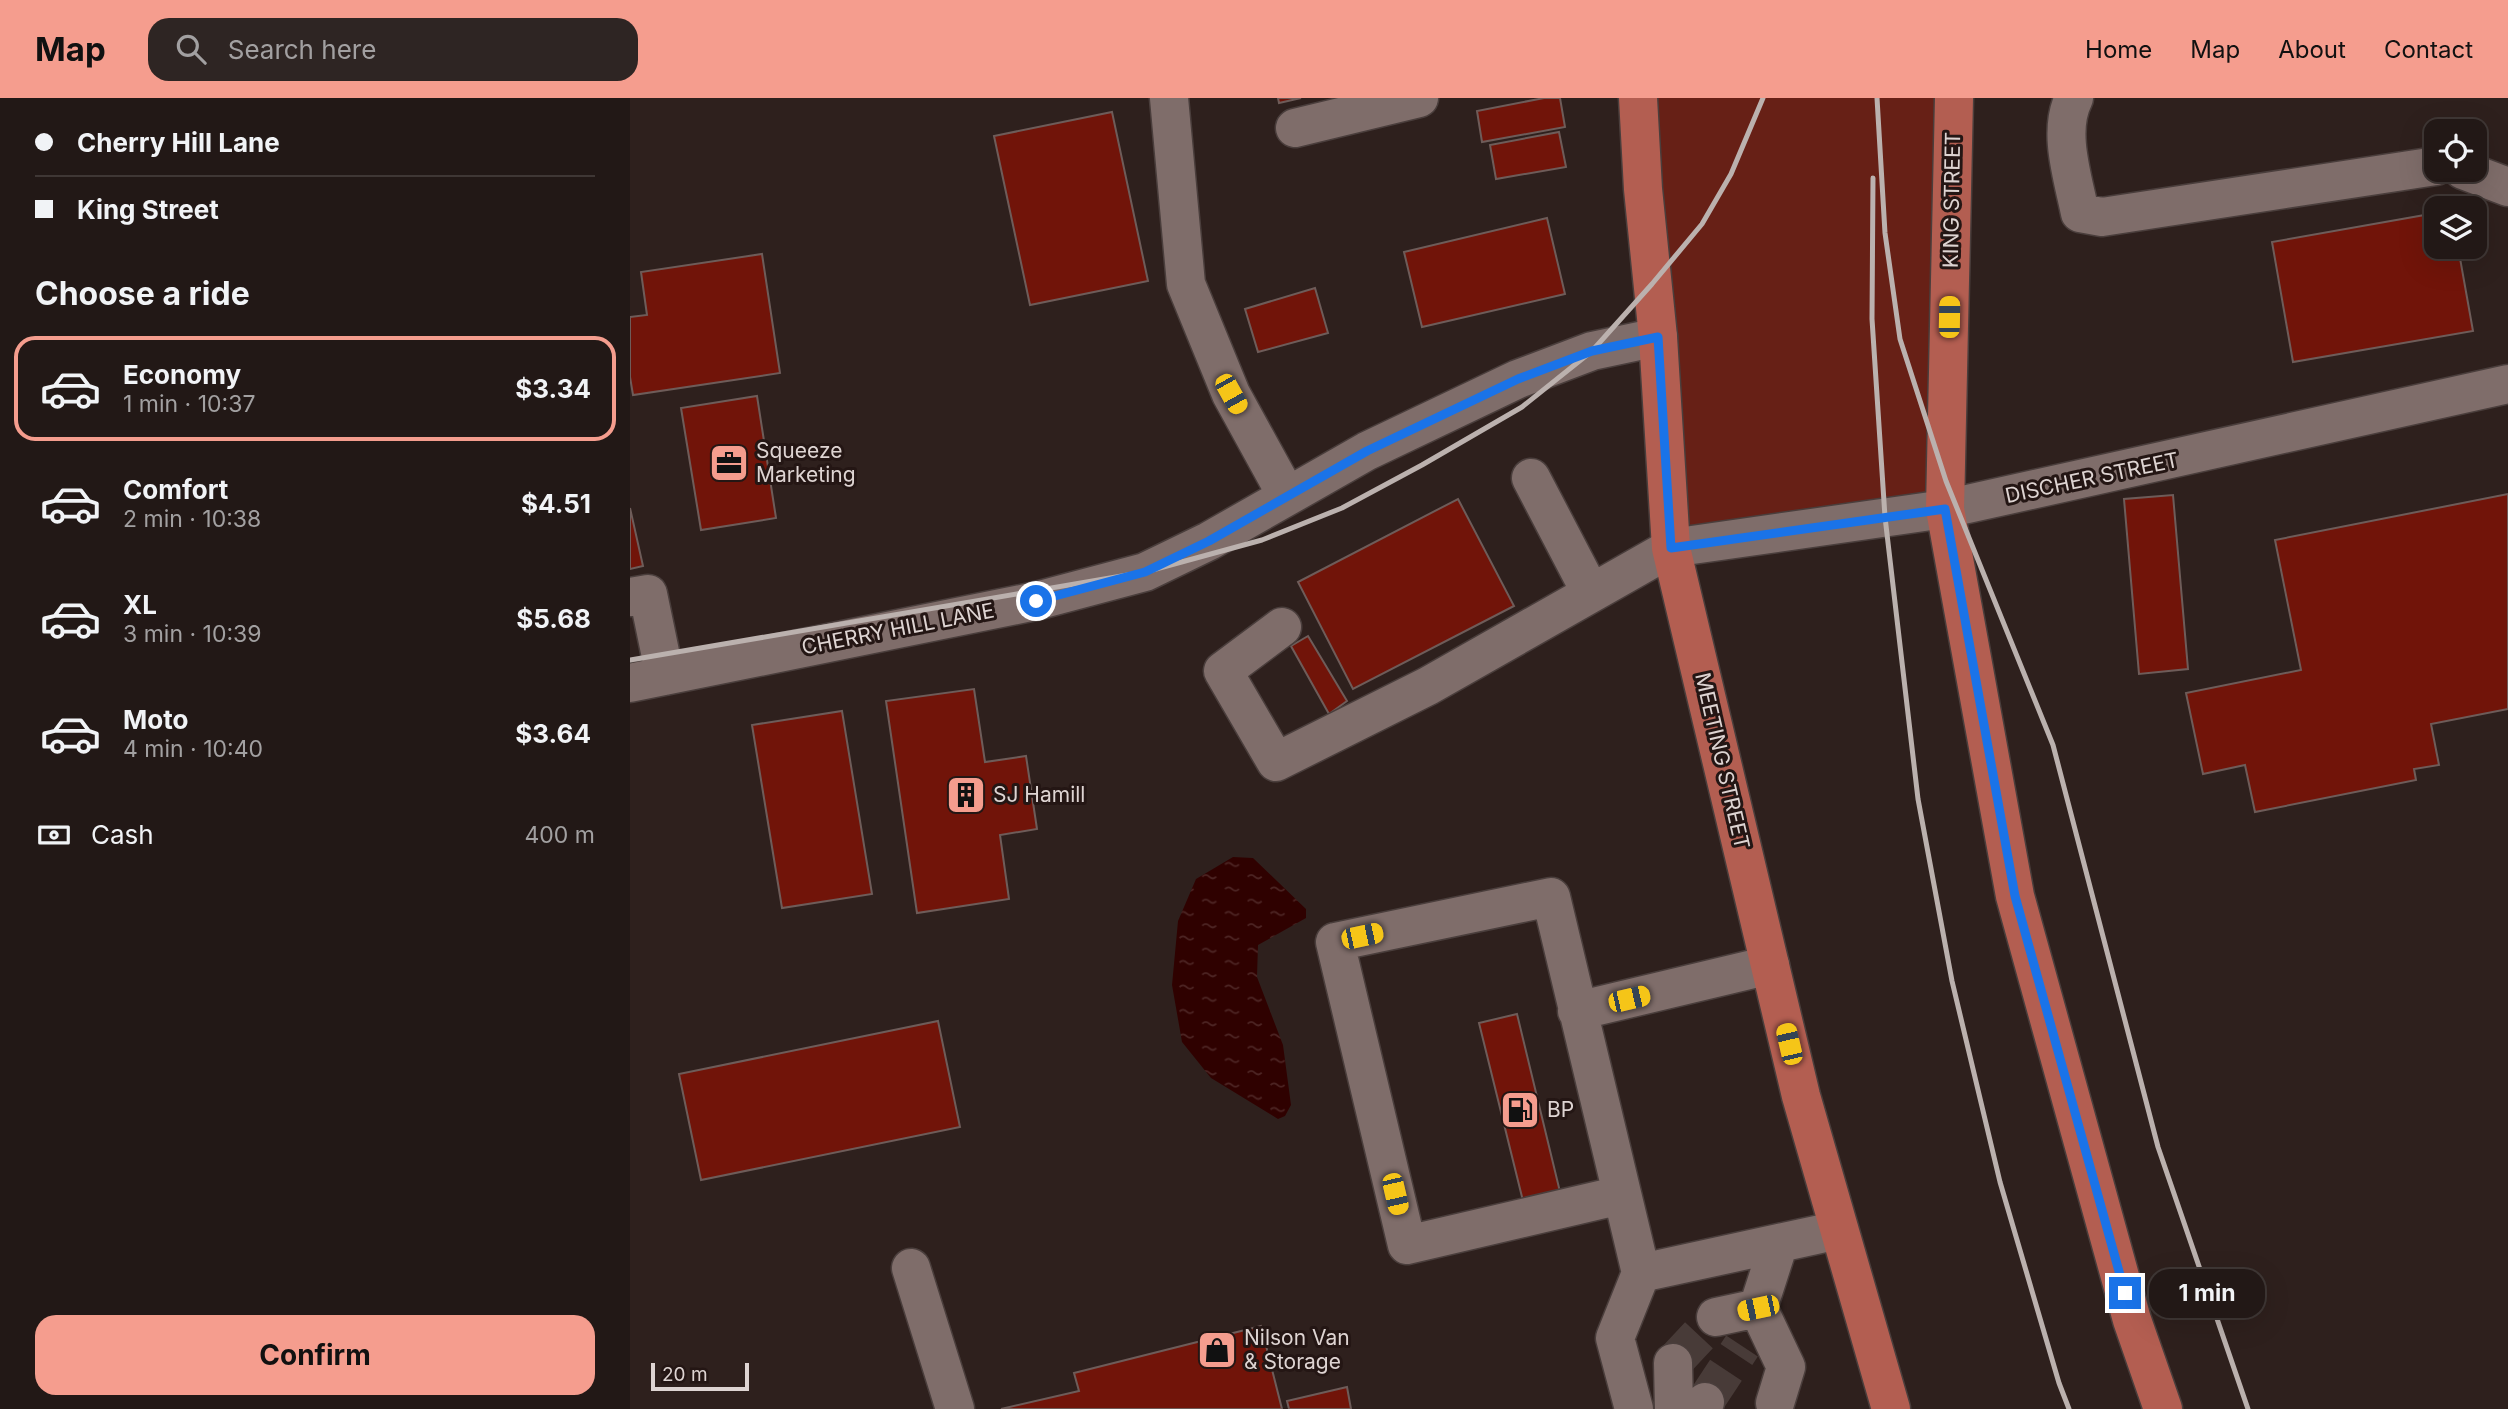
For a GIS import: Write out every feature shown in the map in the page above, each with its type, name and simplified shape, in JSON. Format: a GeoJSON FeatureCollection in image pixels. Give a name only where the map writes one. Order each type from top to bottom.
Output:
{"type":"FeatureCollection","features":[{"type":"Feature","properties":{"kind":"main road","name":"MEETING STREET"},"geometry":{"type":"LineString","coordinates":[[1638,98],[1643,189],[1658,337],[1671,548],[1801,1096],[1891,1409]]}},
{"type":"Feature","properties":{"kind":"main road","name":"KING STREET"},"geometry":{"type":"LineString","coordinates":[[1954,98],[1945,509],[2015,896],[2132,1320],[2162,1409]]}},
{"type":"Feature","properties":{"kind":"street"},"geometry":{"type":"LineString","coordinates":[[1169,98],[1186,284],[1231,394],[1287,496]]}},
{"type":"Feature","properties":{"kind":"street"},"geometry":{"type":"LineString","coordinates":[[1295,128],[1419,98]]}},
{"type":"Feature","properties":{"kind":"street"},"geometry":{"type":"LineString","coordinates":[[2074,98],[2067,112],[2068,150],[2080,213],[2102,218],[2424,168]]}},
{"type":"Feature","properties":{"kind":"street"},"geometry":{"type":"LineString","coordinates":[[2487,179],[2508,187]]}},
{"type":"Feature","properties":{"kind":"street","name":"CHERRY HILL LANE"},"geometry":{"type":"LineString","coordinates":[[648,679],[1036,601],[1145,572],[1209,541],[1367,451],[1518,379],[1592,351],[1658,337]]}},
{"type":"Feature","properties":{"kind":"street","name":"DISCHER STREET"},"geometry":{"type":"LineString","coordinates":[[1671,548],[1945,509],[2508,384]]}},
{"type":"Feature","properties":{"kind":"street"},"geometry":{"type":"LineString","coordinates":[[1531,478],[1591,593]]}},
{"type":"Feature","properties":{"kind":"street"},"geometry":{"type":"LineString","coordinates":[[1282,627],[1223,671],[1276,762],[1428,686],[1671,548]]}},
{"type":"Feature","properties":{"kind":"street"},"geometry":{"type":"LineString","coordinates":[[630,597],[648,594],[648,679]]}},
{"type":"Feature","properties":{"kind":"street"},"geometry":{"type":"LineString","coordinates":[[1620,1195],[1407,1245],[1335,942],[1551,897],[1620,1195],[1641,1273],[1615,1338],[1634,1409]]}},
{"type":"Feature","properties":{"kind":"street"},"geometry":{"type":"LineString","coordinates":[[1577,1011],[1770,965]]}},
{"type":"Feature","properties":{"kind":"street"},"geometry":{"type":"LineString","coordinates":[[1641,1273],[1839,1230]]}},
{"type":"Feature","properties":{"kind":"street"},"geometry":{"type":"LineString","coordinates":[[1742,1346],[1758,1308],[1779,1243]]}},
{"type":"Feature","properties":{"kind":"street"},"geometry":{"type":"LineString","coordinates":[[911,1268],[955,1409]]}},
{"type":"Feature","properties":{"kind":"street"},"geometry":{"type":"LineString","coordinates":[[1716,1317],[1758,1308]]}},
{"type":"Feature","properties":{"kind":"street"},"geometry":{"type":"LineString","coordinates":[[1758,1308],[1786,1367],[1775,1403]]}},
{"type":"Feature","properties":{"kind":"street"},"geometry":{"type":"LineString","coordinates":[[1674,1363],[1693,1406]]}},
{"type":"Feature","properties":{"kind":"shaded area"},"geometry":{"type":"Polygon","coordinates":[[[1638,98],[1954,98],[1945,509],[1671,548],[1638,98]]]}},
{"type":"Feature","properties":{"kind":"water"},"geometry":{"type":"Polygon","coordinates":[[[1233,857],[1253,858],[1306,909],[1306,918],[1258,945],[1257,977],[1283,1045],[1291,1105],[1285,1116],[1278,1119],[1211,1078],[1182,1042],[1172,985],[1178,921],[1196,879],[1233,857]]]}},
{"type":"Feature","properties":{"kind":"building"},"geometry":{"type":"Polygon","coordinates":[[[1278,98],[1301,98],[1279,103],[1278,98]]]}},
{"type":"Feature","properties":{"kind":"building"},"geometry":{"type":"Polygon","coordinates":[[[1544,98],[1560,98],[1565,127],[1482,142],[1477,111],[1544,98]]]}},
{"type":"Feature","properties":{"kind":"building"},"geometry":{"type":"Polygon","coordinates":[[[1112,112],[1148,281],[1030,305],[994,136],[1112,112]]]}},
{"type":"Feature","properties":{"kind":"building"},"geometry":{"type":"Polygon","coordinates":[[[1559,132],[1566,167],[1496,179],[1490,145],[1559,132]]]}},
{"type":"Feature","properties":{"kind":"building"},"geometry":{"type":"Polygon","coordinates":[[[2424,215],[2424,259],[2460,259],[2473,331],[2293,362],[2272,242],[2424,215]]]}},
{"type":"Feature","properties":{"kind":"building"},"geometry":{"type":"Polygon","coordinates":[[[1547,218],[1565,294],[1422,327],[1404,252],[1547,218]]]}},
{"type":"Feature","properties":{"kind":"building"},"geometry":{"type":"Polygon","coordinates":[[[762,254],[780,373],[633,395],[630,377],[630,317],[647,315],[641,272],[762,254]]]}},
{"type":"Feature","properties":{"kind":"building"},"geometry":{"type":"Polygon","coordinates":[[[1315,288],[1328,333],[1258,352],[1245,309],[1315,288]]]}},
{"type":"Feature","properties":{"kind":"building","name":"Squeeze Marketing"},"geometry":{"type":"Polygon","coordinates":[[[757,396],[776,518],[701,530],[681,408],[757,396]]]}},
{"type":"Feature","properties":{"kind":"building"},"geometry":{"type":"Polygon","coordinates":[[[2508,494],[2508,709],[2431,724],[2439,765],[2414,769],[2416,780],[2255,812],[2245,765],[2203,774],[2186,693],[2301,670],[2275,540],[2508,494]]]}},
{"type":"Feature","properties":{"kind":"building"},"geometry":{"type":"Polygon","coordinates":[[[2173,495],[2188,669],[2139,674],[2124,499],[2173,495]]]}},
{"type":"Feature","properties":{"kind":"building"},"geometry":{"type":"Polygon","coordinates":[[[1458,499],[1514,606],[1353,689],[1298,582],[1458,499]]]}},
{"type":"Feature","properties":{"kind":"building"},"geometry":{"type":"Polygon","coordinates":[[[630,508],[643,566],[630,569],[630,508]]]}},
{"type":"Feature","properties":{"kind":"building"},"geometry":{"type":"Polygon","coordinates":[[[1308,636],[1347,701],[1329,714],[1291,646],[1308,636]]]}},
{"type":"Feature","properties":{"kind":"building","name":"SJ Hamill"},"geometry":{"type":"Polygon","coordinates":[[[974,689],[985,762],[1026,756],[1037,829],[1000,835],[1009,899],[917,913],[886,701],[974,689]]]}},
{"type":"Feature","properties":{"kind":"building"},"geometry":{"type":"Polygon","coordinates":[[[842,711],[872,894],[782,908],[752,725],[842,711]]]}},
{"type":"Feature","properties":{"kind":"building","name":"BP"},"geometry":{"type":"Polygon","coordinates":[[[1517,1014],[1561,1196],[1524,1205],[1479,1023],[1517,1014]]]}},
{"type":"Feature","properties":{"kind":"building"},"geometry":{"type":"Polygon","coordinates":[[[938,1021],[960,1127],[701,1180],[679,1074],[938,1021]]]}},
{"type":"Feature","properties":{"kind":"building","name":"Nilson Van & Storage"},"geometry":{"type":"Polygon","coordinates":[[[1261,1326],[1282,1409],[1001,1409],[1079,1391],[1074,1373],[1261,1326]]]}},
{"type":"Feature","properties":{"kind":"building"},"geometry":{"type":"Polygon","coordinates":[[[1347,1387],[1351,1409],[1289,1409],[1287,1401],[1347,1387]]]}},
{"type":"Feature","properties":{"kind":"tunnel"},"geometry":{"type":"LineString","coordinates":[[1673,1363],[1716,1317]]}},
{"type":"Feature","properties":{"kind":"tunnel"},"geometry":{"type":"LineString","coordinates":[[1705,1402],[1742,1346]]}},
{"type":"Feature","properties":{"kind":"railway"},"geometry":{"type":"LineString","coordinates":[[630,660],[1145,572],[1262,540],[1342,508],[1522,407],[1592,351],[1702,224],[1731,174],[1763,98]]}},
{"type":"Feature","properties":{"kind":"railway"},"geometry":{"type":"LineString","coordinates":[[1877,98],[1885,233],[1900,339],[1946,481],[2053,745],[2158,1147],[2248,1409]]}},
{"type":"Feature","properties":{"kind":"railway"},"geometry":{"type":"LineString","coordinates":[[1873,178],[1872,319],[1885,517],[1918,799],[1952,981],[2000,1182],[2069,1409]]}},
{"type":"Feature","properties":{"kind":"place","name":"Squeeze Marketing"},"geometry":{"type":"Point","coordinates":[729,463]}},
{"type":"Feature","properties":{"kind":"place","name":"SJ Hamill"},"geometry":{"type":"Point","coordinates":[966,795]}},
{"type":"Feature","properties":{"kind":"place","name":"BP"},"geometry":{"type":"Point","coordinates":[1520,1110]}},
{"type":"Feature","properties":{"kind":"place","name":"Nilson Van & Storage"},"geometry":{"type":"Point","coordinates":[1217,1350]}},
{"type":"Feature","properties":{"kind":"route"},"geometry":{"type":"LineString","coordinates":[[1036,601],[1145,572],[1209,541],[1367,451],[1518,379],[1592,351],[1658,337],[1671,548],[1945,509],[2015,896],[2125,1293]]}}]}
